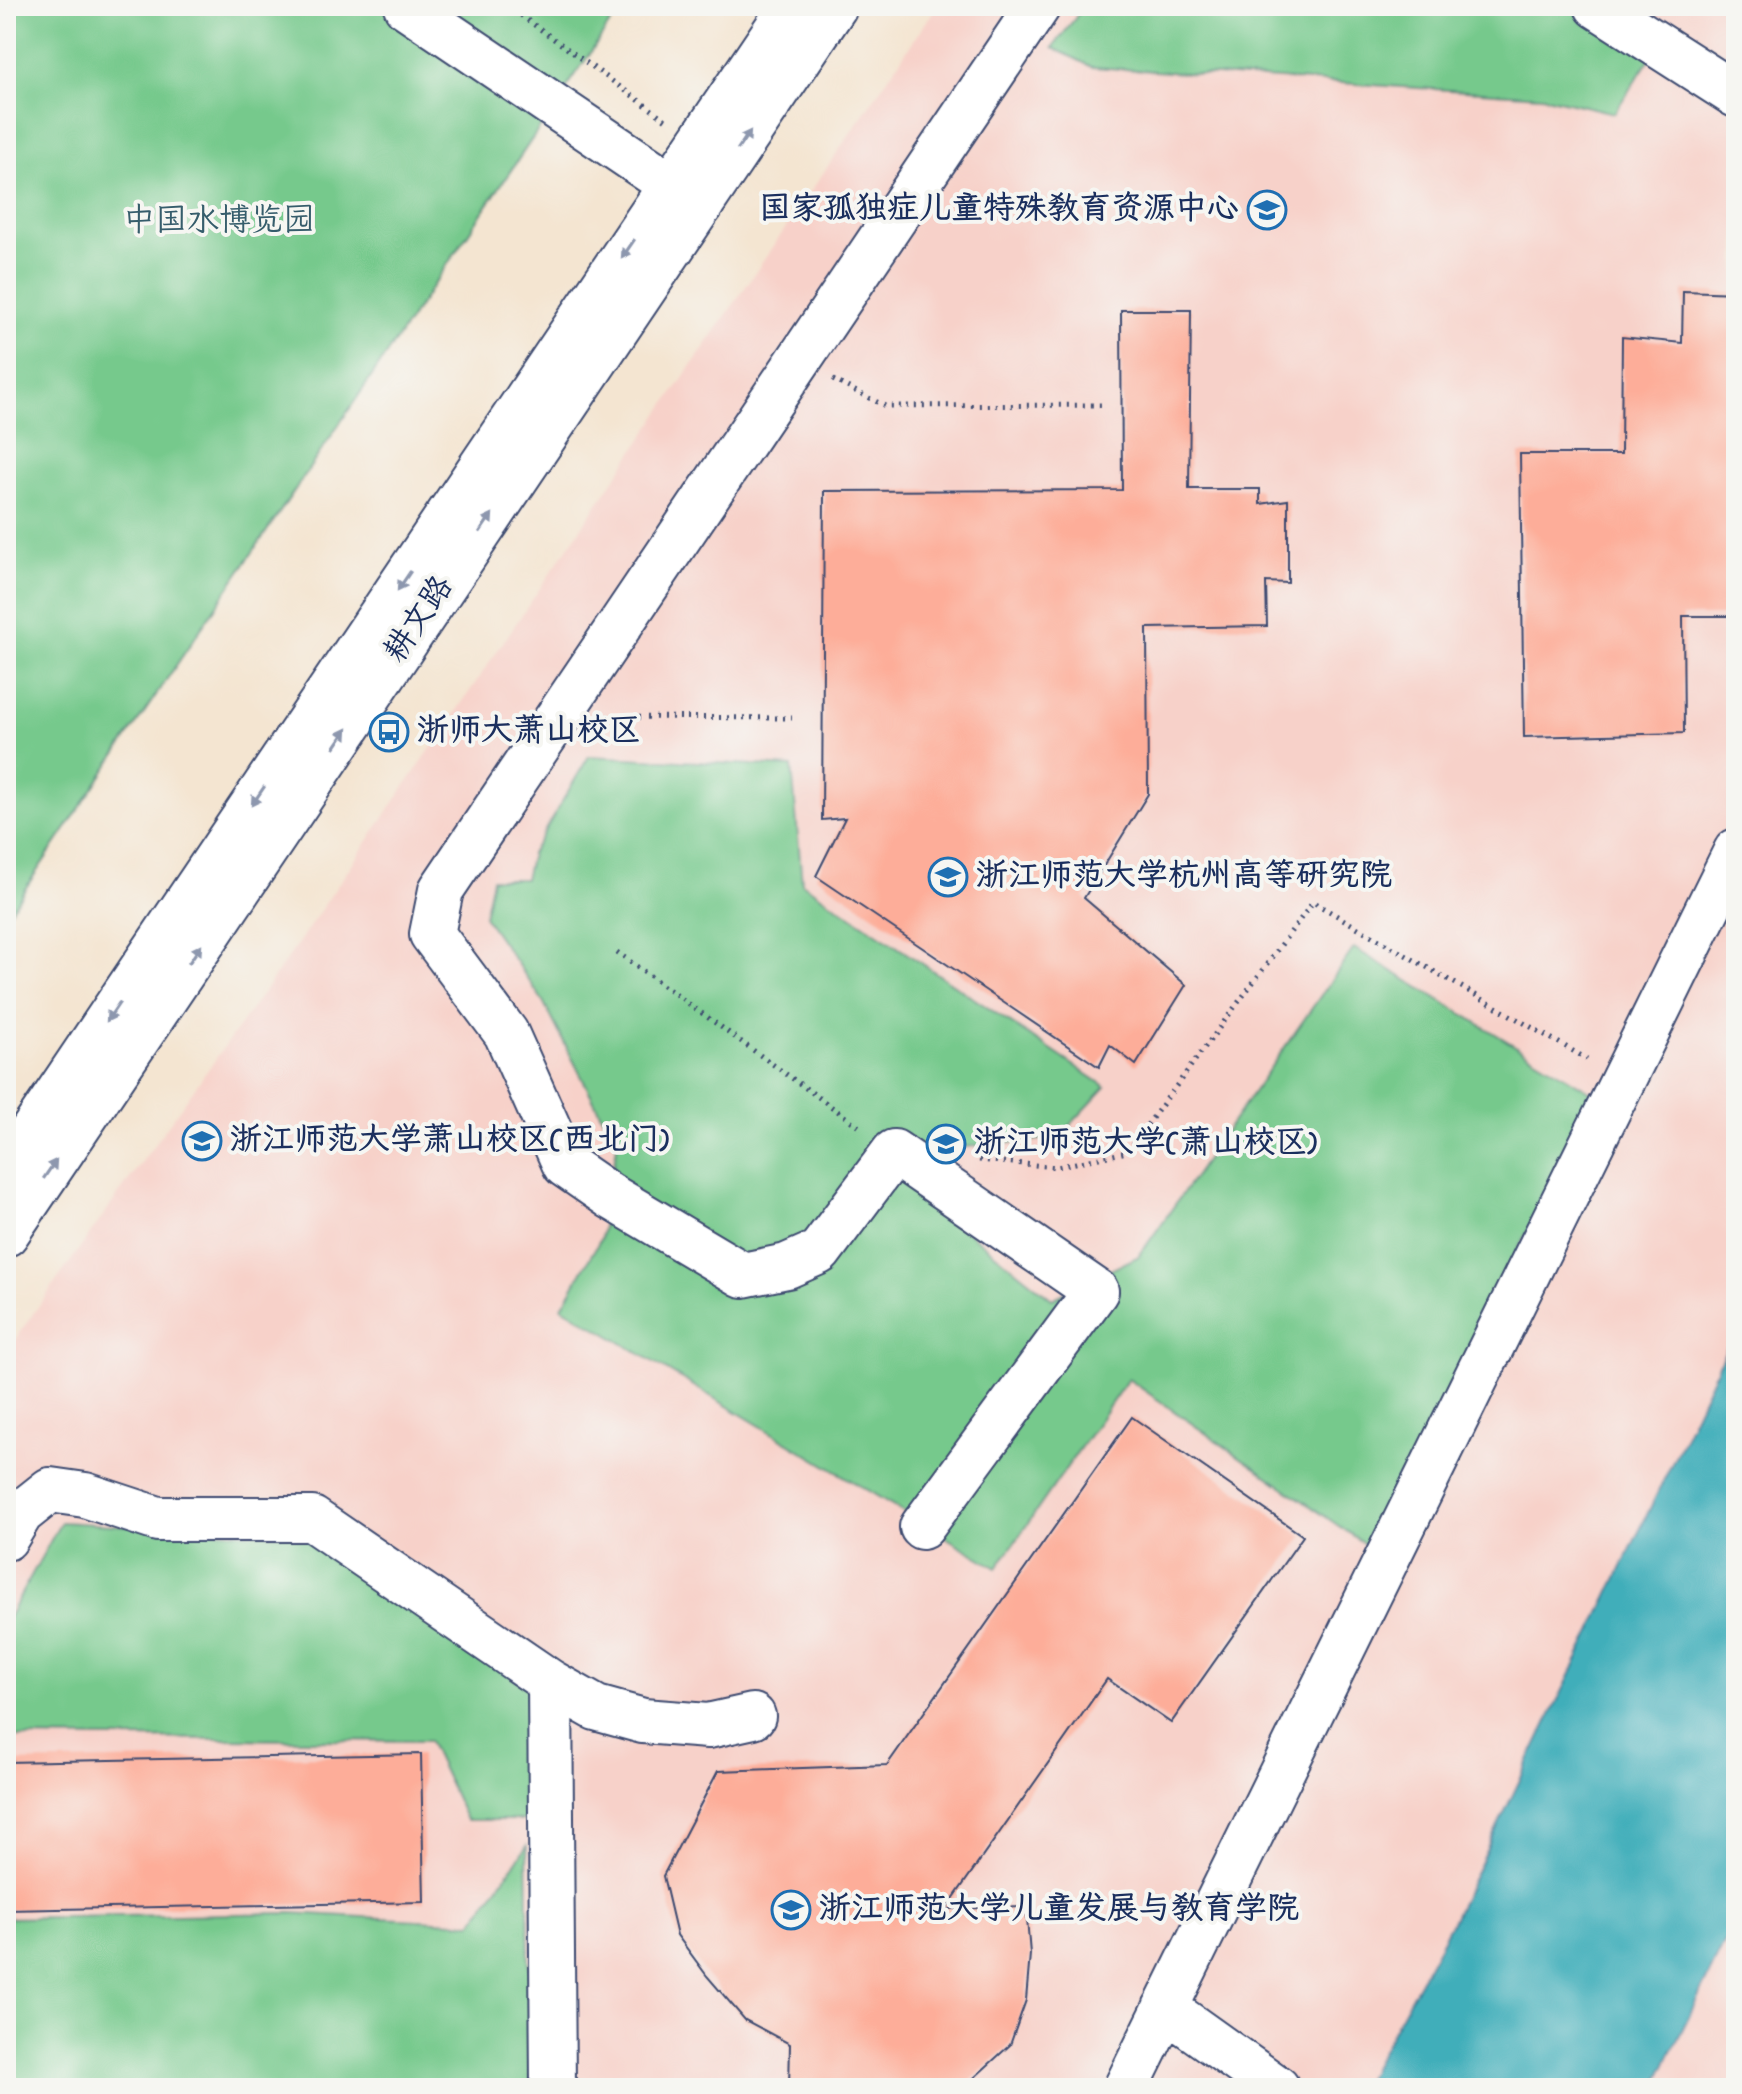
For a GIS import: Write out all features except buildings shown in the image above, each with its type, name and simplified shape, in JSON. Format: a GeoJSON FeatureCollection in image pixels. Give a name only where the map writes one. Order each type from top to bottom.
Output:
{"type":"FeatureCollection","features":[{"type":"Feature","properties":{"kind":"street"},"geometry":{"type":"LineString","coordinates":[[406,6],[686,194]]}},
{"type":"Feature","properties":{"kind":"street","name":"耕文路"},"geometry":{"type":"LineString","coordinates":[[6,1234],[686,194],[699,144],[792,6]]}},
{"type":"Feature","properties":{"kind":"street","name":"耕文路"},"geometry":{"type":"LineString","coordinates":[[6,1170],[686,194],[835,6]]}},
{"type":"Feature","properties":{"kind":"street"},"geometry":{"type":"LineString","coordinates":[[922,1527],[1096,1291],[894,1152],[819,1252],[787,1266],[743,1275],[610,1196],[565,1165],[506,1033],[432,934],[441,890],[1038,6]]}},
{"type":"Feature","properties":{"kind":"street"},"geometry":{"type":"LineString","coordinates":[[1597,6],[1736,95]]}},
{"type":"Feature","properties":{"kind":"street"},"geometry":{"type":"LineString","coordinates":[[1126,2088],[1736,851]]}},
{"type":"Feature","properties":{"kind":"street"},"geometry":{"type":"LineString","coordinates":[[6,1538],[21,1513],[50,1490],[85,1495],[158,1519],[312,1519],[550,1682],[596,1708],[643,1721],[708,1726],[753,1716]]}},
{"type":"Feature","properties":{"kind":"street"},"geometry":{"type":"LineString","coordinates":[[550,1682],[553,2088]]}},
{"type":"Feature","properties":{"kind":"street"},"geometry":{"type":"LineString","coordinates":[[1165,2008],[1277,2088]]}},
{"type":"Feature","properties":{"kind":"path"},"geometry":{"type":"LineString","coordinates":[[508,6],[699,144]]}},
{"type":"Feature","properties":{"kind":"path"},"geometry":{"type":"LineString","coordinates":[[798,361],[885,406],[1106,405]]}},
{"type":"Feature","properties":{"kind":"path"},"geometry":{"type":"LineString","coordinates":[[558,716],[792,718]]}},
{"type":"Feature","properties":{"kind":"path"},"geometry":{"type":"LineString","coordinates":[[968,1159],[1057,1167],[1127,1152],[1313,902],[1623,1080]]}},
{"type":"Feature","properties":{"kind":"path"},"geometry":{"type":"LineString","coordinates":[[617,952],[894,1152]]}},
{"type":"Feature","properties":{"kind":"shaded area","name":"浙江师范大学(萧山校区)"},"geometry":{"type":"Polygon","coordinates":[[[937,6],[1736,6],[1736,2088],[6,2088],[6,1355],[290,955],[937,6]]]}},
{"type":"Feature","properties":{"kind":"green space","name":"中国水博览园"},"geometry":{"type":"Polygon","coordinates":[[[6,6],[622,6],[6,917],[6,6]]]}},
{"type":"Feature","properties":{"kind":"green space"},"geometry":{"type":"Polygon","coordinates":[[[1084,6],[1567,6],[1651,57],[1614,113],[1542,96],[1092,67],[1053,48],[1084,6]]]}},
{"type":"Feature","properties":{"kind":"green space"},"geometry":{"type":"Polygon","coordinates":[[[589,756],[792,767],[802,883],[1106,1087],[1058,1138],[873,1156],[1052,1299],[1139,1256],[1354,948],[1596,1095],[1369,1547],[1128,1379],[997,1568],[562,1307],[601,1238],[617,1146],[543,1001],[484,916],[492,879],[525,879],[531,854],[589,756]]]}},
{"type":"Feature","properties":{"kind":"green space"},"geometry":{"type":"Polygon","coordinates":[[[61,1522],[306,1536],[533,1691],[535,1820],[466,1820],[429,1741],[6,1737],[6,1621],[61,1522]]]}},
{"type":"Feature","properties":{"kind":"green space"},"geometry":{"type":"Polygon","coordinates":[[[527,1846],[531,2088],[6,2088],[6,1918],[290,1913],[472,1923],[527,1846]]]}},
{"type":"Feature","properties":{"kind":"water"},"geometry":{"type":"Polygon","coordinates":[[[1736,1329],[1736,1919],[1654,2088],[1361,2088],[1450,1926],[1736,1329]]]}},
{"type":"Feature","properties":{"kind":"place","name":"国家孤独症儿童特殊教育资源中心"},"geometry":{"type":"Point","coordinates":[1267,210]}},
{"type":"Feature","properties":{"kind":"place","name":"浙师大萧山校区"},"geometry":{"type":"Point","coordinates":[389,732]}},
{"type":"Feature","properties":{"kind":"place","name":"浙江师范大学杭州高等研究院"},"geometry":{"type":"Point","coordinates":[948,877]}},
{"type":"Feature","properties":{"kind":"place","name":"浙江师范大学萧山校区(西北门)"},"geometry":{"type":"Point","coordinates":[202,1141]}},
{"type":"Feature","properties":{"kind":"place","name":"浙江师范大学(萧山校区)"},"geometry":{"type":"Point","coordinates":[946,1144]}},
{"type":"Feature","properties":{"kind":"place","name":"浙江师范大学儿童发展与教育学院"},"geometry":{"type":"Point","coordinates":[791,1910]}}]}
